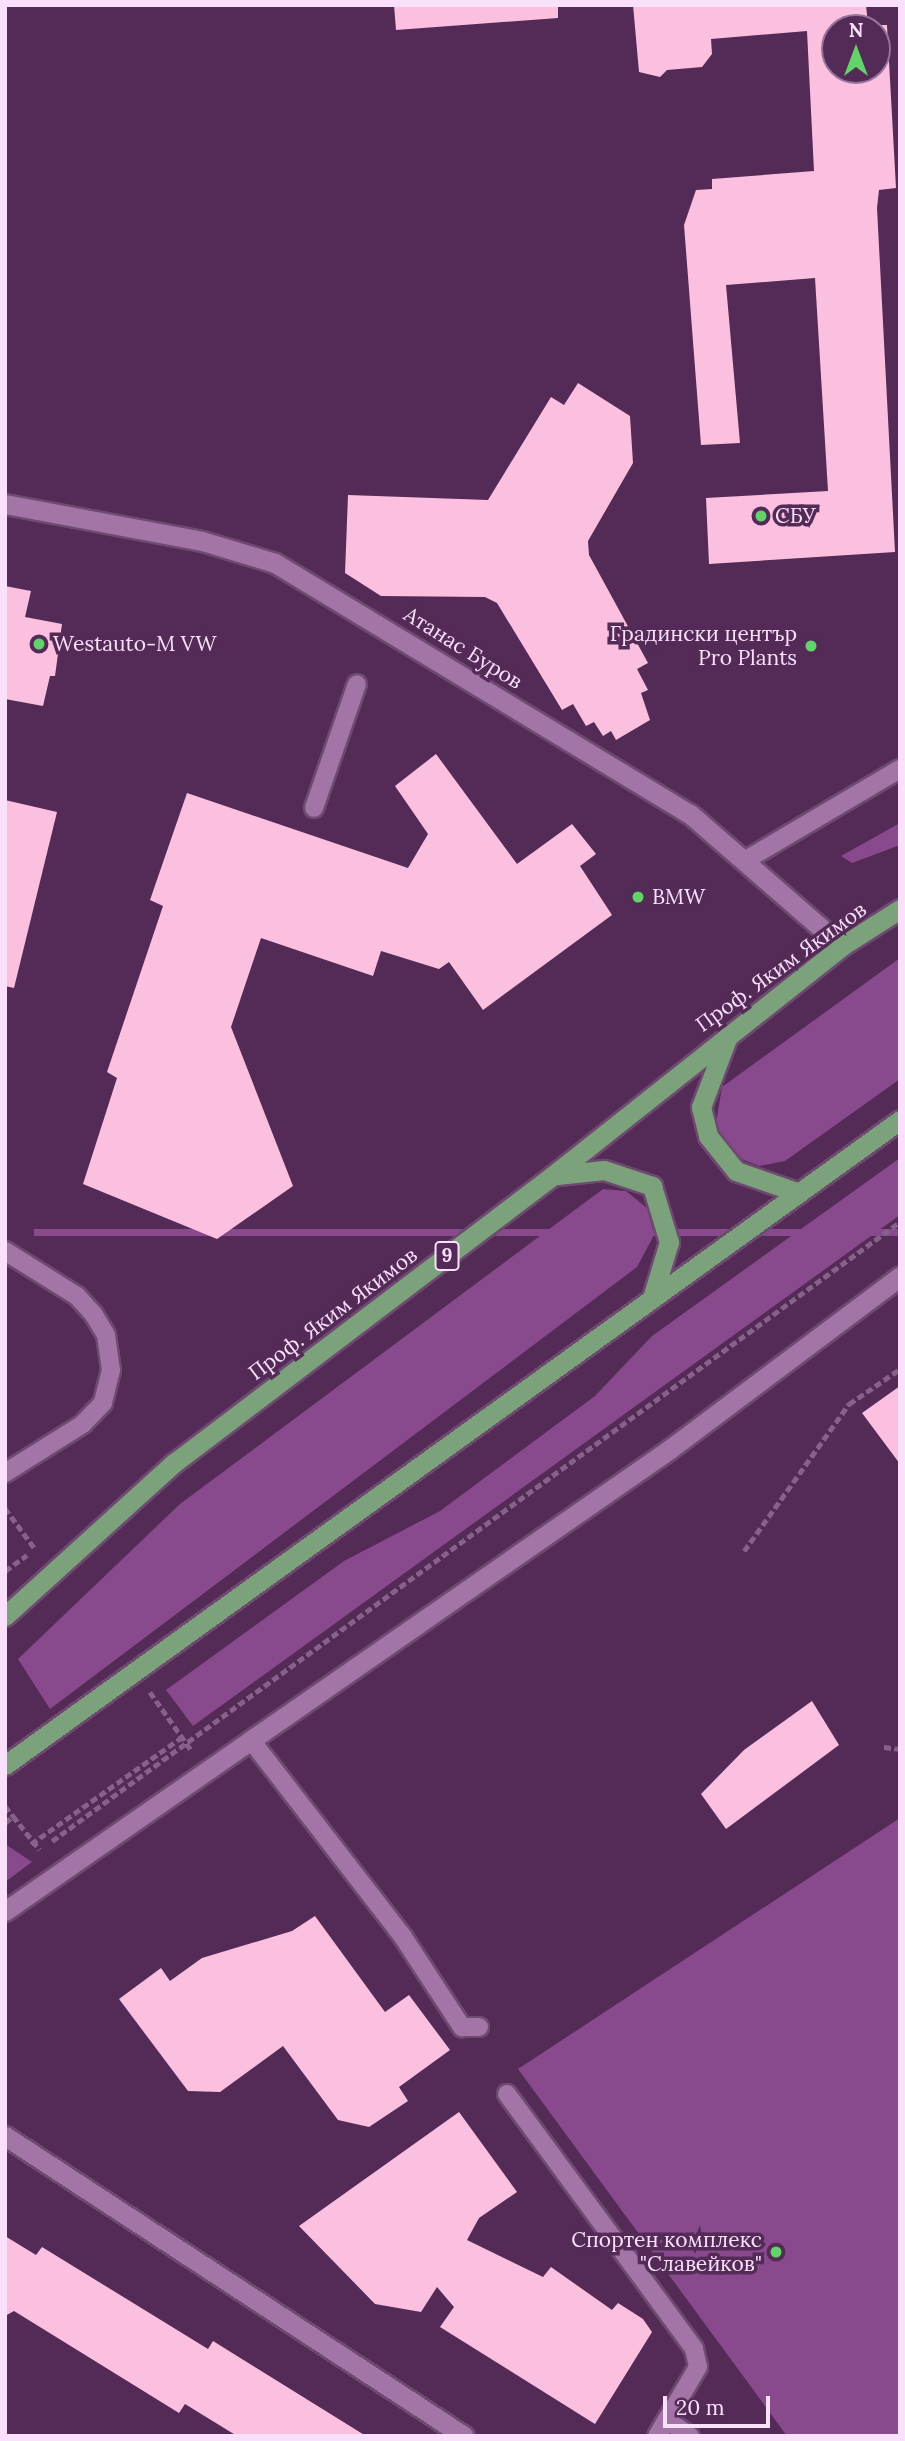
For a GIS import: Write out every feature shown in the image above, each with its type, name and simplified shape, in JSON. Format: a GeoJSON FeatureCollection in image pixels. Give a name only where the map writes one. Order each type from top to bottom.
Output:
{"type":"FeatureCollection","features":[{"type":"Feature","properties":{"kind":"highway","name":"Проф. Яким Якимов"},"geometry":{"type":"LineString","coordinates":[[5,1616],[174,1463],[552,1176],[729,1031],[842,946],[900,909]]}},
{"type":"Feature","properties":{"kind":"highway"},"geometry":{"type":"LineString","coordinates":[[729,1031],[701,1107],[708,1136],[736,1171],[799,1193]]}},
{"type":"Feature","properties":{"kind":"highway"},"geometry":{"type":"LineString","coordinates":[[5,1765],[900,1120]]}},
{"type":"Feature","properties":{"kind":"highway"},"geometry":{"type":"LineString","coordinates":[[552,1176],[604,1170],[652,1186],[670,1242],[651,1299]]}},
{"type":"Feature","properties":{"kind":"street","name":"Атанас Буров"},"geometry":{"type":"LineString","coordinates":[[5,504],[202,541],[275,563],[690,814],[842,946]]}},
{"type":"Feature","properties":{"kind":"street"},"geometry":{"type":"LineString","coordinates":[[5,1911],[670,1449],[900,1276]]}},
{"type":"Feature","properties":{"kind":"street"},"geometry":{"type":"LineString","coordinates":[[5,2136],[464,2436]]}},
{"type":"Feature","properties":{"kind":"lane"},"geometry":{"type":"LineString","coordinates":[[314,808],[357,684]]}},
{"type":"Feature","properties":{"kind":"lane"},"geometry":{"type":"LineString","coordinates":[[746,860],[900,769]]}},
{"type":"Feature","properties":{"kind":"lane"},"geometry":{"type":"LineString","coordinates":[[5,1251],[77,1296],[94,1315],[106,1335],[111,1370],[103,1403],[83,1424],[5,1473]]}},
{"type":"Feature","properties":{"kind":"lane"},"geometry":{"type":"LineString","coordinates":[[251,1740],[402,1937],[461,2027],[479,2027]]}},
{"type":"Feature","properties":{"kind":"lane"},"geometry":{"type":"LineString","coordinates":[[507,2094],[694,2349],[698,2367],[657,2436]]}},
{"type":"Feature","properties":{"kind":"lane"},"geometry":{"type":"LineString","coordinates":[[667,2420],[690,2436]]}},
{"type":"Feature","properties":{"kind":"path"},"geometry":{"type":"LineString","coordinates":[[31,1844],[183,1739],[900,1222]]}},
{"type":"Feature","properties":{"kind":"path"},"geometry":{"type":"LineString","coordinates":[[744,1551],[849,1404],[900,1369]]}},
{"type":"Feature","properties":{"kind":"path"},"geometry":{"type":"LineString","coordinates":[[5,1508],[35,1549],[5,1571]]}},
{"type":"Feature","properties":{"kind":"path"},"geometry":{"type":"LineString","coordinates":[[135,1671],[207,1771]]}},
{"type":"Feature","properties":{"kind":"path"},"geometry":{"type":"LineString","coordinates":[[5,1806],[37,1852],[183,1739]]}},
{"type":"Feature","properties":{"kind":"path"},"geometry":{"type":"LineString","coordinates":[[884,1747],[900,1749]]}},
{"type":"Feature","properties":{"kind":"path"},"geometry":{"type":"LineString","coordinates":[[5,1823],[13,1816]]}},
{"type":"Feature","properties":{"kind":"shaded area"},"geometry":{"type":"Polygon","coordinates":[[[900,823],[900,845],[852,863],[841,856],[900,823]]]}},
{"type":"Feature","properties":{"kind":"shaded area"},"geometry":{"type":"Polygon","coordinates":[[[900,958],[900,1079],[785,1161],[759,1166],[732,1155],[715,1129],[722,1087],[900,958]]]}},
{"type":"Feature","properties":{"kind":"shaded area"},"geometry":{"type":"Polygon","coordinates":[[[900,1158],[900,1215],[193,1726],[166,1690],[344,1561],[440,1511],[595,1396],[652,1336],[900,1158]]]}},
{"type":"Feature","properties":{"kind":"shaded area"},"geometry":{"type":"Polygon","coordinates":[[[603,1189],[626,1191],[648,1209],[654,1235],[637,1267],[50,1709],[18,1659],[180,1504],[603,1189]]]}},
{"type":"Feature","properties":{"kind":"shaded area"},"geometry":{"type":"Polygon","coordinates":[[[34,1229],[900,1229],[900,1236],[34,1236],[34,1229]]]}},
{"type":"Feature","properties":{"kind":"shaded area","name":"Спортен комплекс \"Славейков\""},"geometry":{"type":"Polygon","coordinates":[[[900,1818],[900,2436],[787,2436],[518,2069],[900,1818]]]}},
{"type":"Feature","properties":{"kind":"shaded area"},"geometry":{"type":"Polygon","coordinates":[[[5,1844],[32,1862],[5,1882],[5,1844]]]}},
{"type":"Feature","properties":{"kind":"building"},"geometry":{"type":"Polygon","coordinates":[[[394,5],[558,5],[558,18],[396,30],[394,5]]]}},
{"type":"Feature","properties":{"kind":"building"},"geometry":{"type":"Polygon","coordinates":[[[633,5],[866,5],[867,14],[821,14],[821,84],[890,84],[896,188],[879,190],[877,208],[895,552],[709,564],[706,498],[828,491],[815,278],[726,285],[740,443],[701,445],[684,225],[696,190],[712,189],[712,179],[814,171],[807,31],[711,39],[712,54],[702,67],[667,70],[660,77],[639,72],[633,5]]]}},
{"type":"Feature","properties":{"kind":"building"},"geometry":{"type":"Polygon","coordinates":[[[578,383],[630,416],[633,463],[588,541],[589,555],[648,663],[637,669],[648,690],[641,693],[650,720],[616,740],[611,731],[603,736],[594,722],[586,726],[573,704],[562,710],[497,603],[485,597],[381,596],[345,573],[348,495],[488,500],[551,397],[564,405],[578,383]]]}},
{"type":"Feature","properties":{"kind":"building"},"geometry":{"type":"Polygon","coordinates":[[[5,586],[31,591],[25,617],[62,624],[55,676],[50,676],[43,706],[5,699],[5,586]]]}},
{"type":"Feature","properties":{"kind":"building"},"geometry":{"type":"Polygon","coordinates":[[[436,754],[517,864],[572,824],[596,854],[580,866],[612,915],[483,1010],[449,962],[439,969],[381,951],[373,976],[261,938],[231,1027],[293,1186],[217,1239],[83,1184],[117,1078],[107,1072],[163,906],[150,900],[187,793],[408,868],[428,834],[395,786],[436,754]]]}},
{"type":"Feature","properties":{"kind":"building"},"geometry":{"type":"Polygon","coordinates":[[[5,800],[57,812],[14,988],[5,986],[5,800]]]}},
{"type":"Feature","properties":{"kind":"building"},"geometry":{"type":"Polygon","coordinates":[[[900,1386],[900,1464],[862,1413],[900,1386]]]}},
{"type":"Feature","properties":{"kind":"building"},"geometry":{"type":"Polygon","coordinates":[[[812,1701],[839,1745],[726,1829],[701,1794],[744,1750],[812,1701]]]}},
{"type":"Feature","properties":{"kind":"building"},"geometry":{"type":"Polygon","coordinates":[[[315,1916],[385,2012],[409,1995],[450,2050],[399,2087],[408,2101],[369,2127],[338,2120],[283,2046],[220,2092],[188,2091],[119,1999],[161,1968],[170,1981],[202,1958],[292,1931],[315,1916]]]}},
{"type":"Feature","properties":{"kind":"building"},"geometry":{"type":"Polygon","coordinates":[[[459,2112],[517,2192],[479,2218],[467,2240],[543,2277],[551,2267],[612,2310],[618,2303],[643,2319],[652,2332],[595,2424],[440,2327],[454,2307],[437,2287],[421,2312],[375,2304],[299,2226],[459,2112]]]}},
{"type":"Feature","properties":{"kind":"building"},"geometry":{"type":"Polygon","coordinates":[[[5,2236],[36,2255],[42,2247],[208,2349],[213,2341],[366,2436],[237,2436],[185,2404],[179,2413],[14,2311],[5,2316],[5,2236]]]}},
{"type":"Feature","properties":{"kind":"place","name":"СБУ"},"geometry":{"type":"Point","coordinates":[761,516]}},
{"type":"Feature","properties":{"kind":"place","name":"Westauto-M VW"},"geometry":{"type":"Point","coordinates":[39,644]}},
{"type":"Feature","properties":{"kind":"place","name":"Градински център Pro Plants"},"geometry":{"type":"Point","coordinates":[811,646]}},
{"type":"Feature","properties":{"kind":"place","name":"BMW"},"geometry":{"type":"Point","coordinates":[638,897]}},
{"type":"Feature","properties":{"kind":"place","name":"Спортен комплекс \"Славейков\""},"geometry":{"type":"Point","coordinates":[776,2252]}}]}
